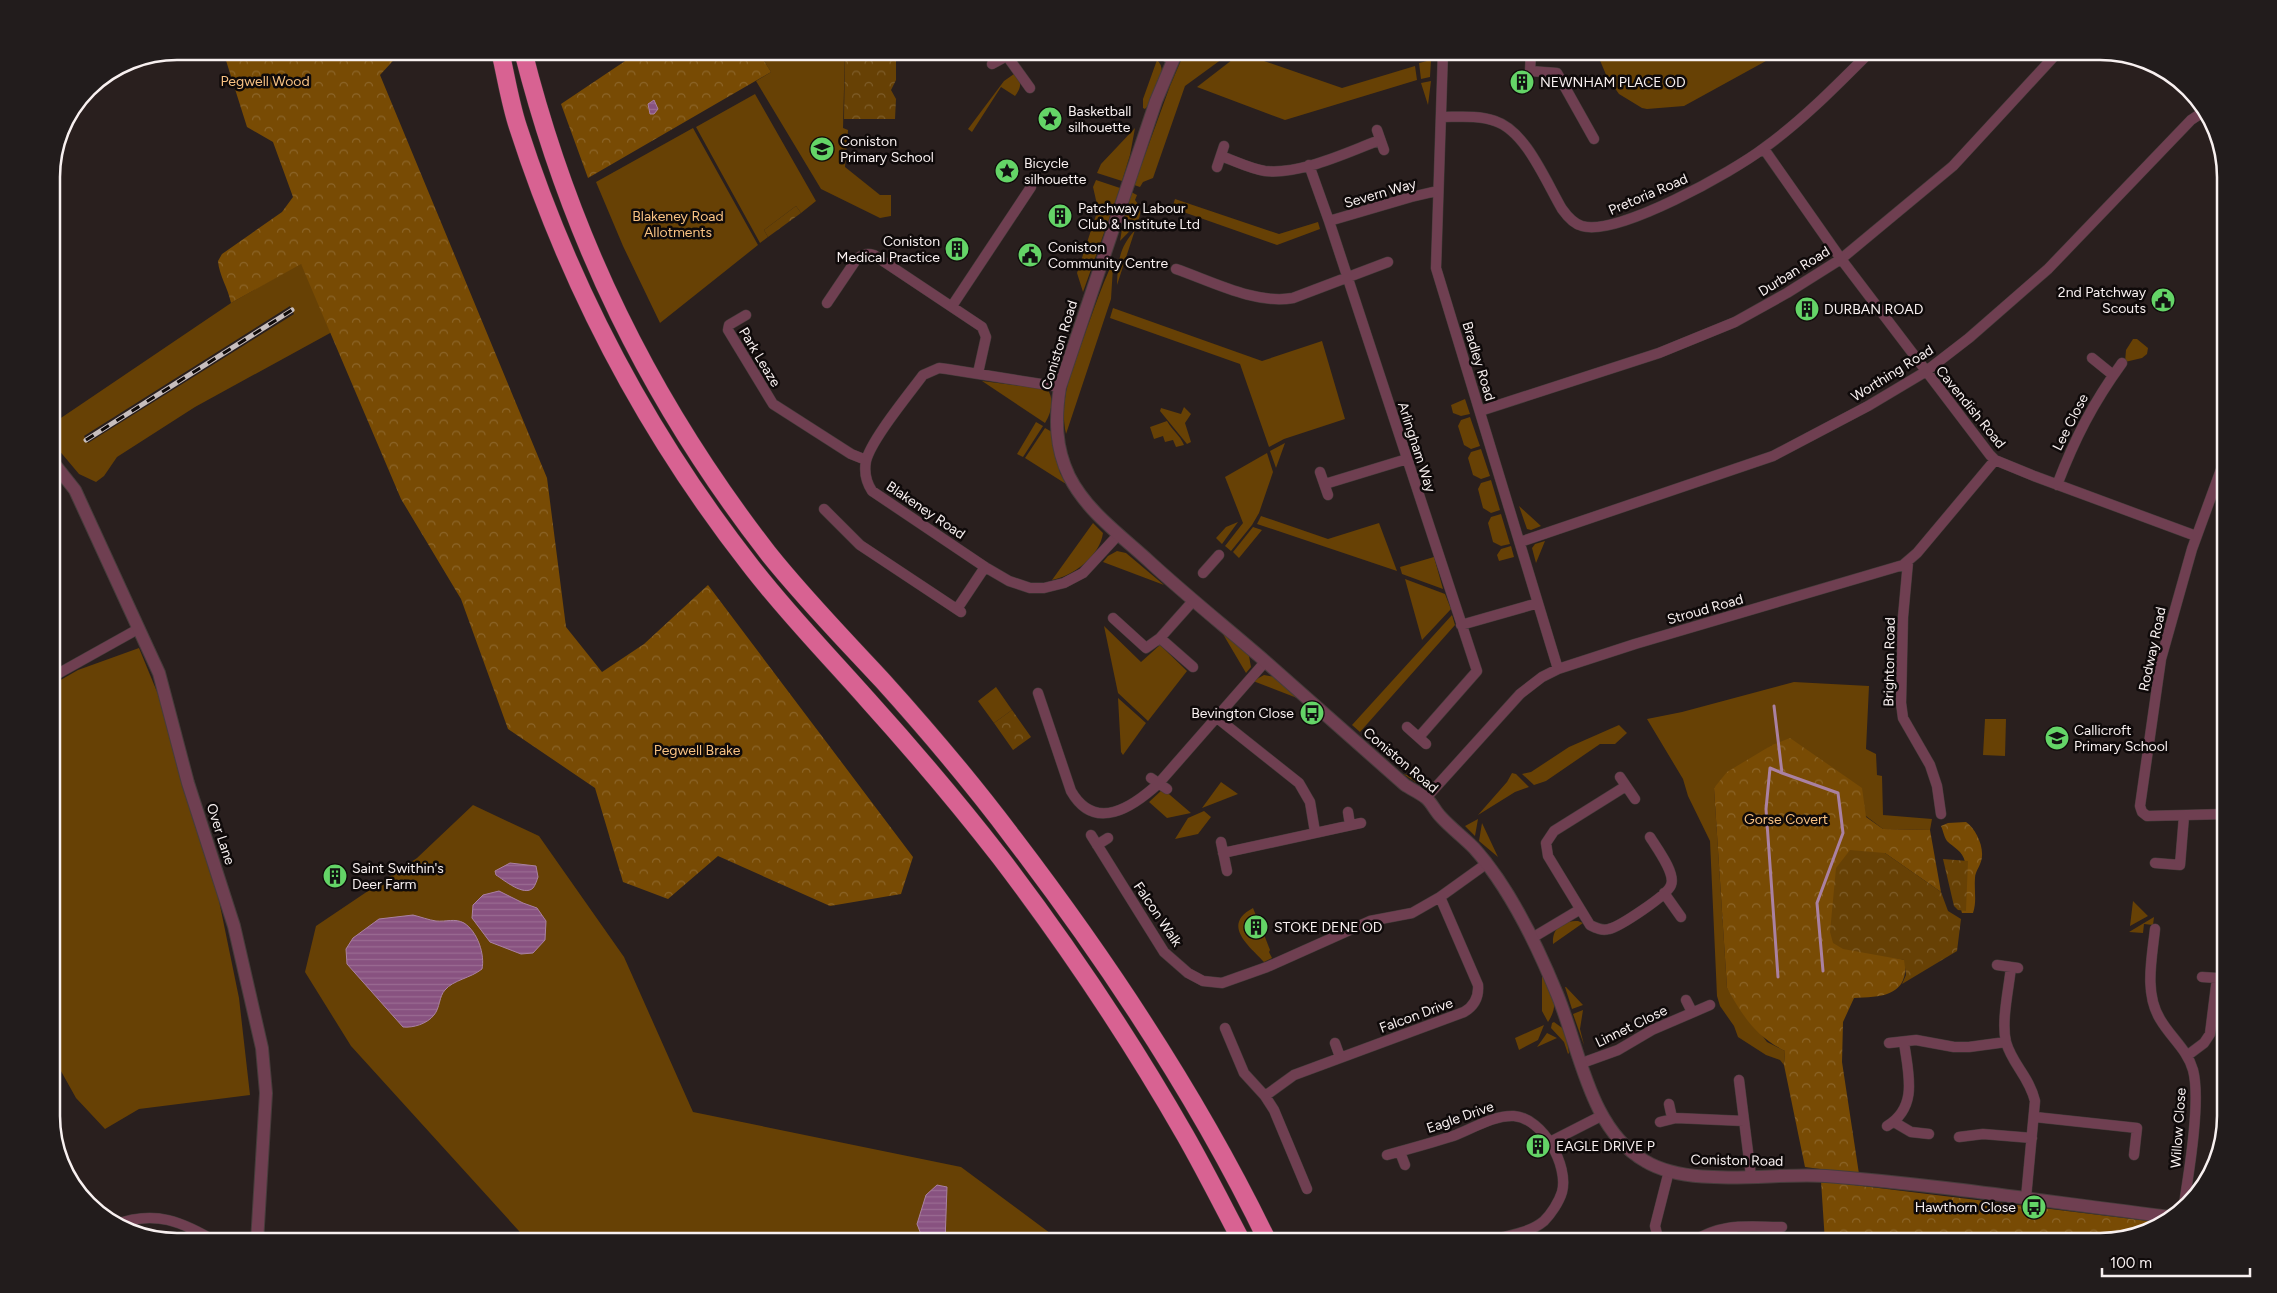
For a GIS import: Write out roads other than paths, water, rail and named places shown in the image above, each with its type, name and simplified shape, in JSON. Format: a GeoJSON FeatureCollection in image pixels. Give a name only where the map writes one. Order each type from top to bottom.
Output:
{"type":"FeatureCollection","features":[{"type":"Feature","properties":{"kind":"highway"},"geometry":{"type":"LineString","coordinates":[[502,60],[517,124],[553,228],[577,284],[606,343],[654,427],[694,490],[751,567],[915,753],[1000,857],[1050,926],[1132,1046],[1185,1135],[1237,1233]]}},
{"type":"Feature","properties":{"kind":"highway"},"geometry":{"type":"LineString","coordinates":[[525,60],[539,114],[575,219],[629,337],[664,400],[714,477],[769,553],[929,735],[1013,837],[1150,1032],[1204,1124],[1263,1233]]}},
{"type":"Feature","properties":{"kind":"street"},"geometry":{"type":"LineString","coordinates":[[992,64],[1000,60]]}},
{"type":"Feature","properties":{"kind":"street"},"geometry":{"type":"LineString","coordinates":[[1015,60],[1030,88]]}},
{"type":"Feature","properties":{"kind":"street","name":"Coniston Road"},"geometry":{"type":"LineString","coordinates":[[1173,60],[1145,134],[1060,387],[1056,414],[1057,432],[1064,463],[1086,503],[1119,534],[1193,601],[1405,785],[1426,798],[1441,818],[1475,849],[1519,913],[1532,938],[1558,996],[1601,1116],[1616,1138],[1635,1155],[1654,1166],[1689,1175],[1828,1176],[2026,1198],[2160,1216]]}},
{"type":"Feature","properties":{"kind":"street","name":"Bradley Road"},"geometry":{"type":"LineString","coordinates":[[1443,60],[1436,268],[1558,669]]}},
{"type":"Feature","properties":{"kind":"street"},"geometry":{"type":"LineString","coordinates":[[1531,60],[1530,71],[1557,73],[1594,139]]}},
{"type":"Feature","properties":{"kind":"street","name":"Pretoria Road"},"geometry":{"type":"LineString","coordinates":[[1441,117],[1481,117],[1502,123],[1511,129],[1528,150],[1562,210],[1570,219],[1581,226],[1596,228],[1614,225],[1685,194],[1764,149],[1813,109],[1862,60]]}},
{"type":"Feature","properties":{"kind":"street","name":"Durban Road"},"geometry":{"type":"LineString","coordinates":[[1480,411],[1659,353],[1735,322],[1788,293],[1841,259],[1953,166],[2050,60]]}},
{"type":"Feature","properties":{"kind":"street","name":"Worthing Road"},"geometry":{"type":"LineString","coordinates":[[1520,542],[1773,456],[1868,406],[1925,372],[1969,338],[2048,269],[2191,120],[2199,115]]}},
{"type":"Feature","properties":{"kind":"street"},"geometry":{"type":"LineString","coordinates":[[1221,156],[1264,171],[1282,171],[1309,165],[1379,135],[1384,150]]}},
{"type":"Feature","properties":{"kind":"street","name":"Cavendish Road"},"geometry":{"type":"LineString","coordinates":[[1764,149],[1841,259],[1925,372],[1995,460],[2196,536]]}},
{"type":"Feature","properties":{"kind":"street","name":"Arlingham Way"},"geometry":{"type":"LineString","coordinates":[[1309,165],[1461,625],[1478,671],[1422,741],[1407,727]]}},
{"type":"Feature","properties":{"kind":"street"},"geometry":{"type":"LineString","coordinates":[[952,306],[1031,187]]}},
{"type":"Feature","properties":{"kind":"street","name":"Severn Way"},"geometry":{"type":"LineString","coordinates":[[1329,221],[1437,191]]}},
{"type":"Feature","properties":{"kind":"street"},"geometry":{"type":"LineString","coordinates":[[827,302],[861,255],[874,255],[980,324],[985,331],[986,337],[978,373]]}},
{"type":"Feature","properties":{"kind":"street"},"geometry":{"type":"LineString","coordinates":[[1176,269],[1253,296],[1270,300],[1293,298],[1388,262]]}},
{"type":"Feature","properties":{"kind":"street","name":"Park Leaze"},"geometry":{"type":"LineString","coordinates":[[746,315],[729,325],[728,330],[770,401],[823,437],[851,454],[866,460]]}},
{"type":"Feature","properties":{"kind":"street"},"geometry":{"type":"LineString","coordinates":[[2092,358],[2113,375]]}},
{"type":"Feature","properties":{"kind":"street","name":"Lee Close"},"geometry":{"type":"LineString","coordinates":[[2057,485],[2078,432],[2122,362]]}},
{"type":"Feature","properties":{"kind":"street"},"geometry":{"type":"LineString","coordinates":[[866,460],[891,419],[923,375],[938,368],[1060,387]]}},
{"type":"Feature","properties":{"kind":"street"},"geometry":{"type":"LineString","coordinates":[[1325,484],[1407,459]]}},
{"type":"Feature","properties":{"kind":"street","name":"Blakeney Road"},"geometry":{"type":"LineString","coordinates":[[866,460],[866,474],[872,491],[985,567],[1019,586],[1044,588],[1064,583],[1083,573],[1119,534]]}},
{"type":"Feature","properties":{"kind":"street"},"geometry":{"type":"LineString","coordinates":[[1908,562],[1995,460]]}},
{"type":"Feature","properties":{"kind":"street","name":"Over Lane"},"geometry":{"type":"LineString","coordinates":[[60,471],[75,490],[159,673],[188,783],[226,901],[262,1048],[266,1092],[258,1233]]}},
{"type":"Feature","properties":{"kind":"street"},"geometry":{"type":"LineString","coordinates":[[1320,472],[1328,495]]}},
{"type":"Feature","properties":{"kind":"street","name":"Rodway Road"},"geometry":{"type":"LineString","coordinates":[[2217,480],[2196,536],[2161,659],[2140,806],[2142,812],[2147,816],[2217,814]]}},
{"type":"Feature","properties":{"kind":"street"},"geometry":{"type":"LineString","coordinates":[[826,515],[860,545],[959,610],[985,567]]}},
{"type":"Feature","properties":{"kind":"street"},"geometry":{"type":"LineString","coordinates":[[1203,573],[1219,555]]}},
{"type":"Feature","properties":{"kind":"street","name":"Stroud Road"},"geometry":{"type":"LineString","coordinates":[[1426,798],[1520,694],[1542,677],[1558,669],[1908,562]]}},
{"type":"Feature","properties":{"kind":"street","name":"Brighton Road"},"geometry":{"type":"LineString","coordinates":[[1908,562],[1903,617],[1901,703],[1903,718],[1930,765],[1938,793],[1941,814]]}},
{"type":"Feature","properties":{"kind":"street"},"geometry":{"type":"LineString","coordinates":[[1113,618],[1146,648],[1160,638],[1193,601]]}},
{"type":"Feature","properties":{"kind":"street"},"geometry":{"type":"LineString","coordinates":[[1461,625],[1538,603]]}},
{"type":"Feature","properties":{"kind":"street"},"geometry":{"type":"LineString","coordinates":[[60,672],[138,629]]}},
{"type":"Feature","properties":{"kind":"street"},"geometry":{"type":"LineString","coordinates":[[1160,638],[1192,667]]}},
{"type":"Feature","properties":{"kind":"street"},"geometry":{"type":"LineString","coordinates":[[1038,693],[1036,705],[1077,802],[1085,809],[1110,814],[1122,810],[1142,798],[1159,783],[1265,662]]}},
{"type":"Feature","properties":{"kind":"street"},"geometry":{"type":"LineString","coordinates":[[1216,718],[1299,783],[1310,802],[1314,832]]}},
{"type":"Feature","properties":{"kind":"street"},"geometry":{"type":"LineString","coordinates":[[1620,777],[1635,799]]}},
{"type":"Feature","properties":{"kind":"street"},"geometry":{"type":"LineString","coordinates":[[1626,786],[1554,831],[1546,843],[1548,856],[1579,910],[1590,925],[1598,929],[1607,930],[1617,926],[1664,894],[1671,886],[1672,875],[1650,836]]}},
{"type":"Feature","properties":{"kind":"street"},"geometry":{"type":"LineString","coordinates":[[1223,853],[1355,824],[1348,812]]}},
{"type":"Feature","properties":{"kind":"street"},"geometry":{"type":"LineString","coordinates":[[2155,863],[2180,865],[2184,816]]}},
{"type":"Feature","properties":{"kind":"street","name":"Falcon Walk"},"geometry":{"type":"LineString","coordinates":[[1091,835],[1164,952],[1188,973],[1202,981],[1222,983],[1289,957]]}},
{"type":"Feature","properties":{"kind":"street"},"geometry":{"type":"LineString","coordinates":[[1097,845],[1108,838]]}},
{"type":"Feature","properties":{"kind":"street"},"geometry":{"type":"LineString","coordinates":[[1221,842],[1227,871]]}},
{"type":"Feature","properties":{"kind":"street"},"geometry":{"type":"LineString","coordinates":[[1284,946],[1289,957],[1370,921],[1412,912],[1440,897],[1486,864]]}},
{"type":"Feature","properties":{"kind":"street"},"geometry":{"type":"LineString","coordinates":[[1664,894],[1681,917]]}},
{"type":"Feature","properties":{"kind":"street","name":"Falcon Drive"},"geometry":{"type":"LineString","coordinates":[[1265,1096],[1294,1075],[1464,1012],[1475,1001],[1478,985],[1440,897]]}},
{"type":"Feature","properties":{"kind":"street"},"geometry":{"type":"LineString","coordinates":[[1532,938],[1579,910]]}},
{"type":"Feature","properties":{"kind":"street","name":"Willow Close"},"geometry":{"type":"LineString","coordinates":[[2155,929],[2150,989],[2154,1006],[2160,1020],[2188,1054],[2194,1072],[2196,1092],[2185,1197]]}},
{"type":"Feature","properties":{"kind":"street"},"geometry":{"type":"LineString","coordinates":[[1997,965],[2015,967],[2005,1029],[2006,1042],[2015,1062],[2025,1075],[2032,1089],[2035,1102],[2026,1198]]}},
{"type":"Feature","properties":{"kind":"street"},"geometry":{"type":"LineString","coordinates":[[2188,1054],[2208,1039],[2212,1028],[2217,978],[2202,977]]}},
{"type":"Feature","properties":{"kind":"street"},"geometry":{"type":"LineString","coordinates":[[1686,1000],[1692,1012]]}},
{"type":"Feature","properties":{"kind":"street","name":"Linnet Close"},"geometry":{"type":"LineString","coordinates":[[1582,1063],[1618,1050],[1652,1030],[1710,1005]]}},
{"type":"Feature","properties":{"kind":"street"},"geometry":{"type":"LineString","coordinates":[[1225,1028],[1244,1073],[1265,1096],[1274,1110],[1307,1177],[1307,1189]]}},
{"type":"Feature","properties":{"kind":"street"},"geometry":{"type":"LineString","coordinates":[[1889,1044],[1924,1041],[1962,1047],[2006,1042]]}},
{"type":"Feature","properties":{"kind":"street"},"geometry":{"type":"LineString","coordinates":[[1904,1042],[1910,1089],[1906,1108],[1890,1124],[1911,1132],[1929,1134]]}},
{"type":"Feature","properties":{"kind":"street"},"geometry":{"type":"LineString","coordinates":[[1335,1043],[1340,1057]]}},
{"type":"Feature","properties":{"kind":"street"},"geometry":{"type":"LineString","coordinates":[[1739,1080],[1751,1176]]}},
{"type":"Feature","properties":{"kind":"street"},"geometry":{"type":"LineString","coordinates":[[1669,1104],[1672,1118]]}},
{"type":"Feature","properties":{"kind":"street"},"geometry":{"type":"LineString","coordinates":[[1550,1142],[1601,1116]]}},
{"type":"Feature","properties":{"kind":"street","name":"Eagle Drive"},"geometry":{"type":"LineString","coordinates":[[1387,1155],[1453,1136],[1501,1117],[1525,1118],[1536,1125],[1550,1142],[1563,1177],[1562,1191],[1559,1201],[1543,1222],[1515,1233]]}},
{"type":"Feature","properties":{"kind":"street"},"geometry":{"type":"LineString","coordinates":[[2035,1117],[2137,1128],[2134,1155]]}},
{"type":"Feature","properties":{"kind":"street"},"geometry":{"type":"LineString","coordinates":[[1660,1122],[1672,1118],[1744,1121]]}},
{"type":"Feature","properties":{"kind":"street"},"geometry":{"type":"LineString","coordinates":[[1960,1137],[1983,1134],[2032,1138]]}},
{"type":"Feature","properties":{"kind":"street"},"geometry":{"type":"LineString","coordinates":[[1400,1152],[1405,1165]]}},
{"type":"Feature","properties":{"kind":"street"},"geometry":{"type":"LineString","coordinates":[[1657,1233],[1655,1226],[1669,1171]]}},
{"type":"Feature","properties":{"kind":"street"},"geometry":{"type":"LineString","coordinates":[[126,1221],[162,1217],[182,1223],[200,1233]]}},
{"type":"Feature","properties":{"kind":"street"},"geometry":{"type":"LineString","coordinates":[[1707,1233],[1724,1227],[1777,1227],[1774,1233]]}},
{"type":"Feature","properties":{"kind":"waterway"},"geometry":{"type":"LineString","coordinates":[[1774,706],[1782,773],[1770,768],[1766,809],[1778,977]]}},
{"type":"Feature","properties":{"kind":"waterway"},"geometry":{"type":"LineString","coordinates":[[1782,773],[1838,793],[1843,833],[1817,903],[1823,971]]}},
{"type":"Feature","properties":{"kind":"railway"},"geometry":{"type":"LineString","coordinates":[[86,440],[292,310]]}},
{"type":"Feature","properties":{"kind":"place","name":"NEWNHAM PLACE OD"},"geometry":{"type":"Point","coordinates":[1522,82]}},
{"type":"Feature","properties":{"kind":"place","name":"Basketball silhouette"},"geometry":{"type":"Point","coordinates":[1050,119]}},
{"type":"Feature","properties":{"kind":"place","name":"Coniston Primary School"},"geometry":{"type":"Point","coordinates":[822,149]}},
{"type":"Feature","properties":{"kind":"place","name":"Bicycle silhouette"},"geometry":{"type":"Point","coordinates":[1007,171]}},
{"type":"Feature","properties":{"kind":"place","name":"Patchway Labour Club & Institute Ltd"},"geometry":{"type":"Point","coordinates":[1060,216]}},
{"type":"Feature","properties":{"kind":"place","name":"Coniston Medical Practice"},"geometry":{"type":"Point","coordinates":[957,249]}},
{"type":"Feature","properties":{"kind":"place","name":"Coniston Community Centre"},"geometry":{"type":"Point","coordinates":[1030,255]}},
{"type":"Feature","properties":{"kind":"place","name":"2nd Patchway Scouts"},"geometry":{"type":"Point","coordinates":[2163,300]}},
{"type":"Feature","properties":{"kind":"place","name":"DURBAN ROAD"},"geometry":{"type":"Point","coordinates":[1807,309]}},
{"type":"Feature","properties":{"kind":"place","name":"Bevington Close"},"geometry":{"type":"Point","coordinates":[1312,713]}},
{"type":"Feature","properties":{"kind":"place","name":"Callicroft Primary School"},"geometry":{"type":"Point","coordinates":[2057,738]}},
{"type":"Feature","properties":{"kind":"place","name":"Saint Swithin's Deer Farm"},"geometry":{"type":"Point","coordinates":[335,876]}},
{"type":"Feature","properties":{"kind":"place","name":"STOKE DENE OD"},"geometry":{"type":"Point","coordinates":[1256,927]}},
{"type":"Feature","properties":{"kind":"place","name":"EAGLE DRIVE P"},"geometry":{"type":"Point","coordinates":[1538,1146]}},
{"type":"Feature","properties":{"kind":"place","name":"Hawthorn Close"},"geometry":{"type":"Point","coordinates":[2034,1207]}},
{"type":"Feature","properties":{"kind":"park label","name":"Pegwell Wood"},"geometry":{"type":"Point","coordinates":[265,81]}},
{"type":"Feature","properties":{"kind":"park label","name":"Blakeney Road Allotments"},"geometry":{"type":"Point","coordinates":[678,224]}},
{"type":"Feature","properties":{"kind":"park label","name":"Pegwell Brake"},"geometry":{"type":"Point","coordinates":[697,750]}},
{"type":"Feature","properties":{"kind":"park label","name":"Gorse Covert"},"geometry":{"type":"Point","coordinates":[1786,819]}}]}
